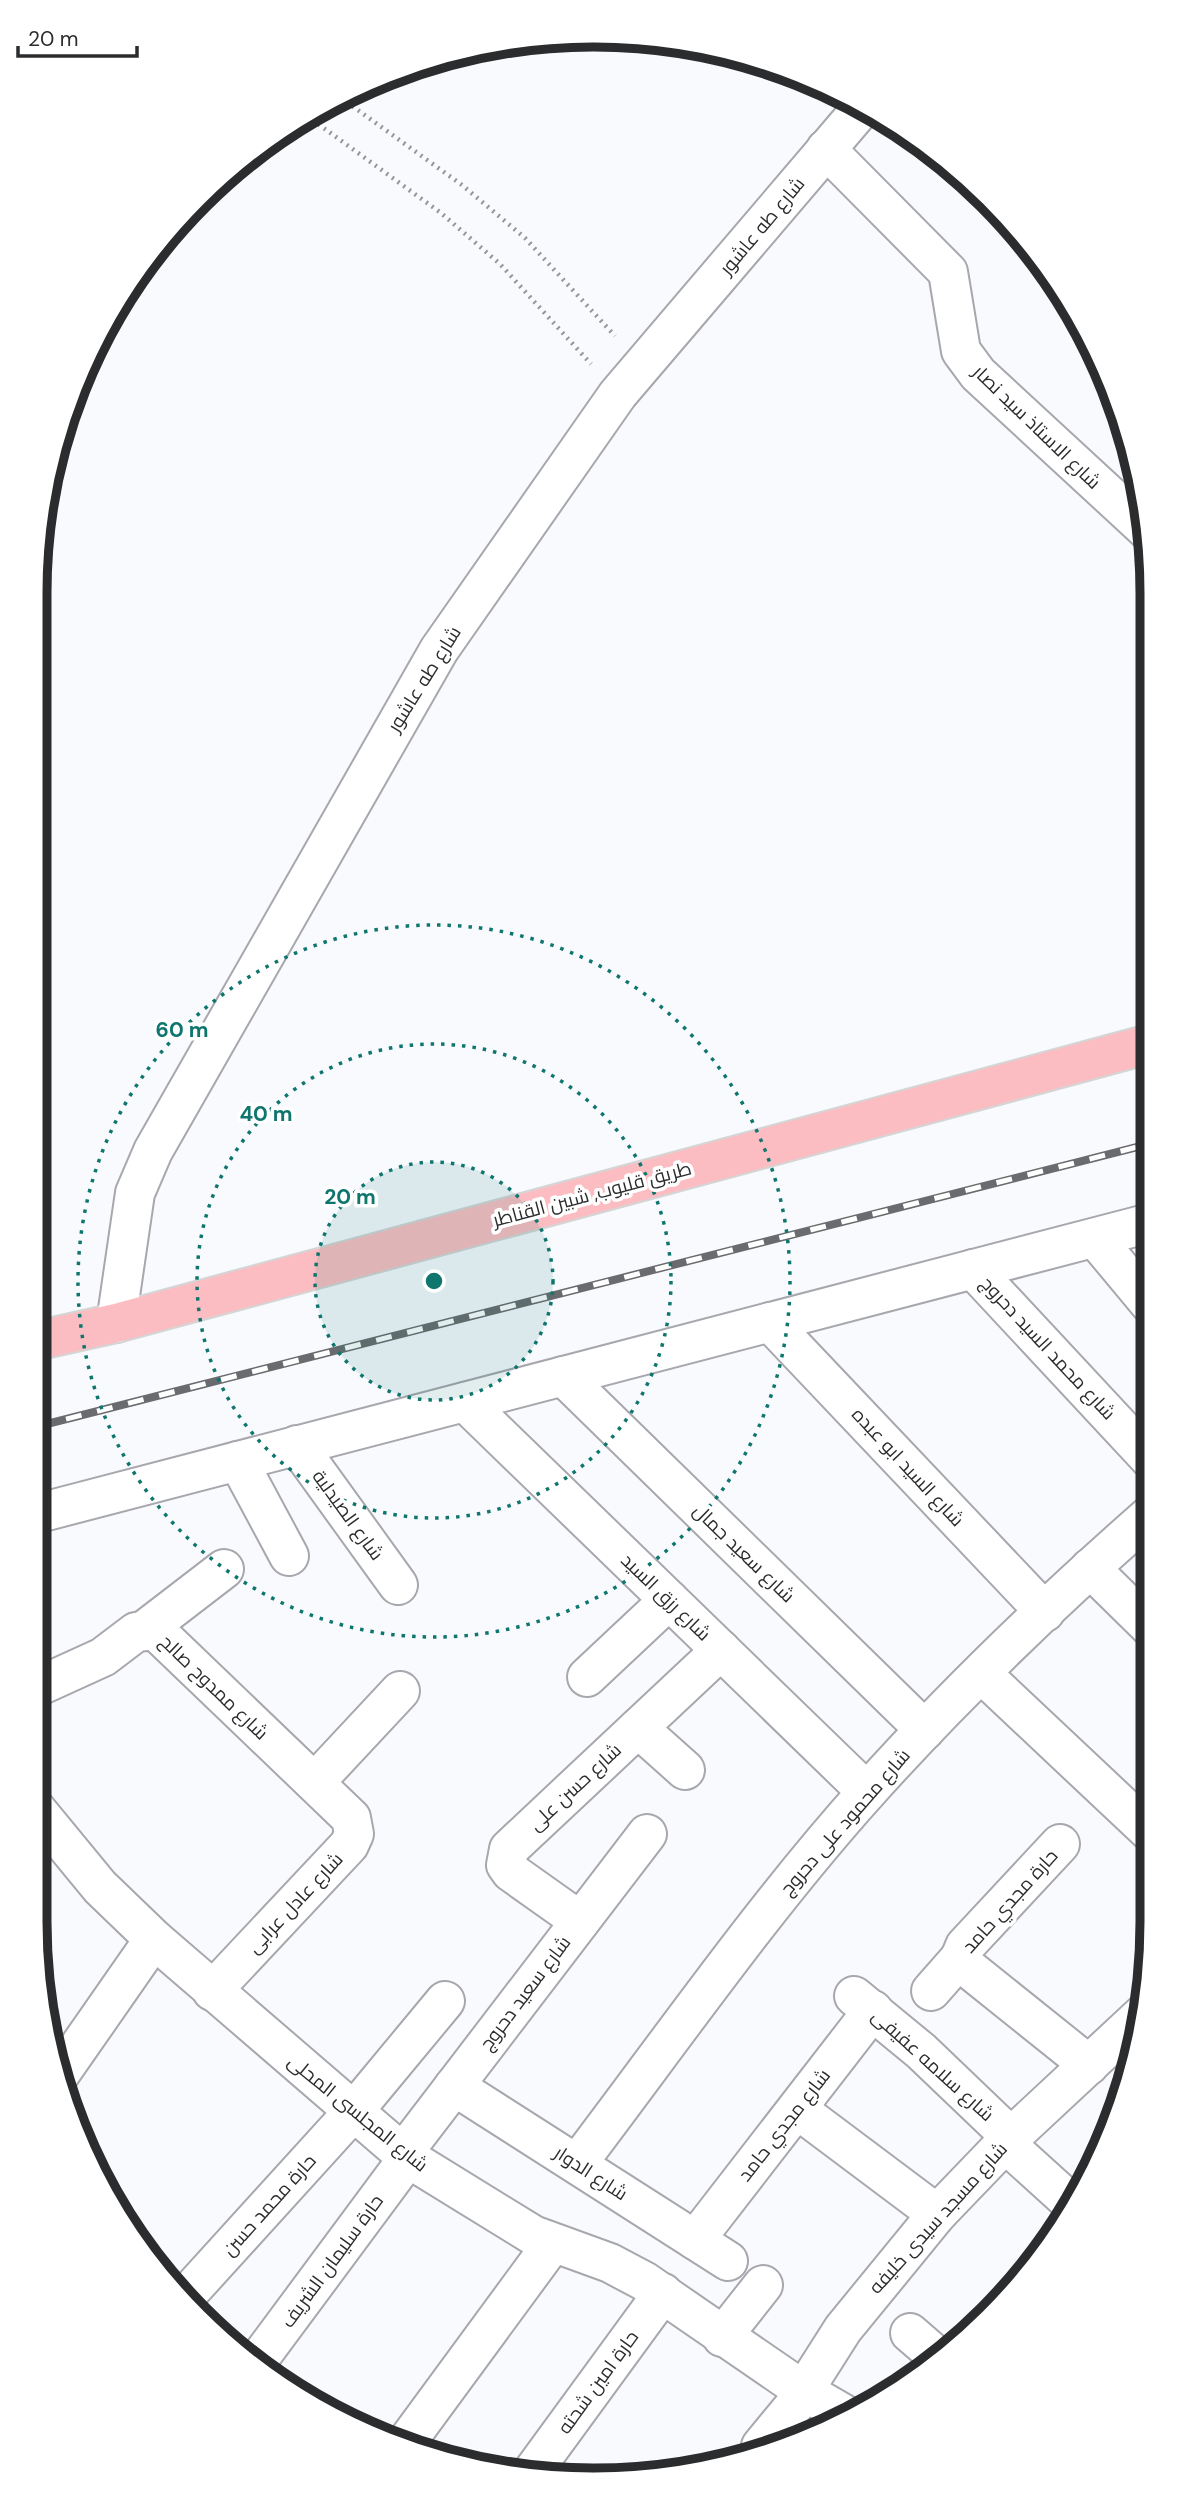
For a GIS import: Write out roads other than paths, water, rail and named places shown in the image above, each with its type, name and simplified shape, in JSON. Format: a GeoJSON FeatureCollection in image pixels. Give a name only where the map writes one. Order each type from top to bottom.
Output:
{"type":"FeatureCollection","features":[{"type":"Feature","properties":{"kind":"main road","name":"طريق قليوب, شبين القناطر"},"geometry":{"type":"LineString","coordinates":[[47,1338],[116,1323],[1140,1046]]}},
{"type":"Feature","properties":{"kind":"street","name":"شارع طه عاشور"},"geometry":{"type":"LineString","coordinates":[[116,1323],[135,1193],[153,1151],[421,679],[618,394],[676,330],[856,115]]}},
{"type":"Feature","properties":{"kind":"street","name":"شارع الاستاذ سيد نصار"},"geometry":{"type":"LineString","coordinates":[[826,149],[948,272],[961,351],[978,374],[1134,518]]}},
{"type":"Feature","properties":{"kind":"street"},"geometry":{"type":"LineString","coordinates":[[47,1511],[1140,1226]]}},
{"type":"Feature","properties":{"kind":"street"},"geometry":{"type":"LineString","coordinates":[[1095,1238],[1140,1292]]}},
{"type":"Feature","properties":{"kind":"street","name":"شارع محمد السيد دحروج"},"geometry":{"type":"LineString","coordinates":[[974,1269],[1140,1448]]}},
{"type":"Feature","properties":{"kind":"street","name":"شارع السيد ابو عبده"},"geometry":{"type":"LineString","coordinates":[[770,1322],[1045,1612]]}},
{"type":"Feature","properties":{"kind":"street","name":"شارع سعيد جمال"},"geometry":{"type":"LineString","coordinates":[[563,1376],[925,1730]]}},
{"type":"Feature","properties":{"kind":"street","name":"شارع رزق السيد"},"geometry":{"type":"LineString","coordinates":[[465,1402],[867,1792]]}},
{"type":"Feature","properties":{"kind":"street","name":"شارع الصيدلية"},"geometry":{"type":"LineString","coordinates":[[297,1446],[398,1585]]}},
{"type":"Feature","properties":{"kind":"street"},"geometry":{"type":"LineString","coordinates":[[238,1461],[289,1556]]}},
{"type":"Feature","properties":{"kind":"street","name":"شارع محمود على دحروج"},"geometry":{"type":"LineString","coordinates":[[577,2164],[805,1864],[867,1792],[925,1730],[1090,1567],[1140,1524]]}},
{"type":"Feature","properties":{"kind":"street"},"geometry":{"type":"LineString","coordinates":[[1090,1567],[1140,1617]]}},
{"type":"Feature","properties":{"kind":"street"},"geometry":{"type":"LineString","coordinates":[[146,1629],[224,1569]]}},
{"type":"Feature","properties":{"kind":"street"},"geometry":{"type":"LineString","coordinates":[[587,1677],[669,1600]]}},
{"type":"Feature","properties":{"kind":"street","name":"شارع ممدوح صالح"},"geometry":{"type":"LineString","coordinates":[[47,1683],[103,1657],[136,1632],[146,1629],[164,1636],[343,1807]]}},
{"type":"Feature","properties":{"kind":"street","name":"شارع حسن على"},"geometry":{"type":"LineString","coordinates":[[580,1921],[511,1871],[505,1857],[509,1849],[721,1650]]}},
{"type":"Feature","properties":{"kind":"street"},"geometry":{"type":"LineString","coordinates":[[982,1674],[1140,1823]]}},
{"type":"Feature","properties":{"kind":"street"},"geometry":{"type":"LineString","coordinates":[[315,1782],[400,1690]]}},
{"type":"Feature","properties":{"kind":"street"},"geometry":{"type":"LineString","coordinates":[[638,1728],[685,1770]]}},
{"type":"Feature","properties":{"kind":"street","name":"شارع عادل عرابى"},"geometry":{"type":"LineString","coordinates":[[212,1991],[348,1845],[354,1833],[351,1818],[343,1807]]}},
{"type":"Feature","properties":{"kind":"street","name":"شارع سعيد دحروج"},"geometry":{"type":"LineString","coordinates":[[405,2155],[454,2086],[647,1834]]}},
{"type":"Feature","properties":{"kind":"street","name":"شارع المجلسى المحلى"},"geometry":{"type":"LineString","coordinates":[[47,1838],[212,1991],[405,2155],[533,2235],[610,2263],[663,2293],[722,2337],[837,2410]]}},
{"type":"Feature","properties":{"kind":"street","name":"حارة مجدي حامد"},"geometry":{"type":"LineString","coordinates":[[1060,1844],[965,1946],[960,1958],[963,1964],[1089,2065]]}},
{"type":"Feature","properties":{"kind":"street"},"geometry":{"type":"LineString","coordinates":[[66,2065],[154,1939]]}},
{"type":"Feature","properties":{"kind":"street"},"geometry":{"type":"LineString","coordinates":[[931,1991],[960,1958]]}},
{"type":"Feature","properties":{"kind":"street","name":"حارة محمد حسن"},"geometry":{"type":"LineString","coordinates":[[191,2291],[354,2112],[445,2001]]}},
{"type":"Feature","properties":{"kind":"street","name":"شارع مجدي حامد"},"geometry":{"type":"LineString","coordinates":[[695,2240],[797,2109],[863,2002]]}},
{"type":"Feature","properties":{"kind":"street","name":"شارع سلامه عفيفى"},"geometry":{"type":"LineString","coordinates":[[863,2002],[958,2084],[1008,2140],[1065,2197]]}},
{"type":"Feature","properties":{"kind":"street","name":"شارع مسجد سيدى خليفه"},"geometry":{"type":"LineString","coordinates":[[766,2440],[804,2391],[844,2329],[937,2214],[1008,2140],[1129,2027]]}},
{"type":"Feature","properties":{"kind":"street","name":"شارع الدوار"},"geometry":{"type":"LineString","coordinates":[[454,2086],[728,2262]]}},
{"type":"Feature","properties":{"kind":"street"},"geometry":{"type":"LineString","coordinates":[[797,2109],[937,2214]]}},
{"type":"Feature","properties":{"kind":"street","name":"حارة سليمان الشريف"},"geometry":{"type":"LineString","coordinates":[[262,2356],[405,2155]]}},
{"type":"Feature","properties":{"kind":"street"},"geometry":{"type":"LineString","coordinates":[[411,2436],[552,2244]]}},
{"type":"Feature","properties":{"kind":"street"},"geometry":{"type":"LineString","coordinates":[[722,2337],[763,2285]]}},
{"type":"Feature","properties":{"kind":"street","name":"حارة امين شحته"},"geometry":{"type":"LineString","coordinates":[[538,2465],[663,2293]]}},
{"type":"Feature","properties":{"kind":"street"},"geometry":{"type":"LineString","coordinates":[[911,2333],[931,2351]]}},
{"type":"Feature","properties":{"kind":"railway"},"geometry":{"type":"LineString","coordinates":[[47,1424],[1140,1146]]}}]}
